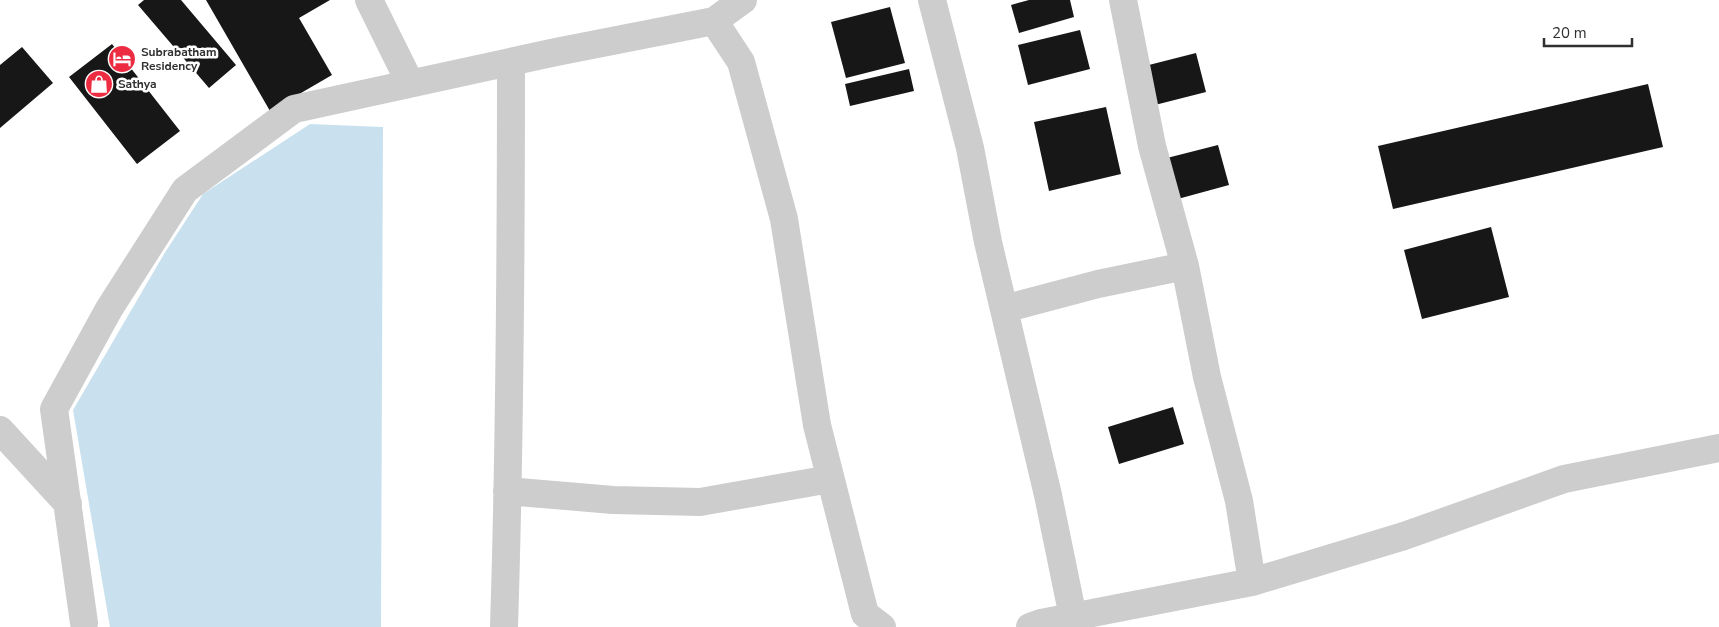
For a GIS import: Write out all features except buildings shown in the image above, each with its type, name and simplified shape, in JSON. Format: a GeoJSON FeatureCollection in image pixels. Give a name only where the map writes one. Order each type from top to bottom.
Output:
{"type":"FeatureCollection","features":[{"type":"Feature","properties":{"kind":"street"},"geometry":{"type":"LineString","coordinates":[[368,0],[410,83]]}},
{"type":"Feature","properties":{"kind":"street"},"geometry":{"type":"LineString","coordinates":[[84,623],[54,409],[109,309],[185,190],[294,108],[714,21],[743,0]]}},
{"type":"Feature","properties":{"kind":"street"},"geometry":{"type":"LineString","coordinates":[[932,0],[970,148],[988,242],[1048,496],[1073,617]]}},
{"type":"Feature","properties":{"kind":"street"},"geometry":{"type":"LineString","coordinates":[[1123,0],[1152,146],[1185,266],[1207,377],[1239,501],[1252,582]]}},
{"type":"Feature","properties":{"kind":"street"},"geometry":{"type":"LineString","coordinates":[[714,21],[741,62],[784,219],[817,425],[869,623]]}},
{"type":"Feature","properties":{"kind":"street"},"geometry":{"type":"LineString","coordinates":[[504,627],[511,201],[511,62]]}},
{"type":"Feature","properties":{"kind":"street"},"geometry":{"type":"LineString","coordinates":[[1004,309],[1098,284],[1185,266]]}},
{"type":"Feature","properties":{"kind":"street"},"geometry":{"type":"LineString","coordinates":[[0,430],[68,504]]}},
{"type":"Feature","properties":{"kind":"street"},"geometry":{"type":"LineString","coordinates":[[1030,627],[1041,623],[1252,582],[1404,536],[1564,479],[1719,448]]}},
{"type":"Feature","properties":{"kind":"street"},"geometry":{"type":"LineString","coordinates":[[507,491],[613,500],[700,502],[830,479]]}},
{"type":"Feature","properties":{"kind":"water"},"geometry":{"type":"Polygon","coordinates":[[[310,124],[383,127],[381,627],[110,627],[73,410],[164,254],[203,194],[310,124]]]}},
{"type":"Feature","properties":{"kind":"place","name":"Subrabatham Residency"},"geometry":{"type":"Point","coordinates":[122,59]}},
{"type":"Feature","properties":{"kind":"place","name":"Sathya"},"geometry":{"type":"Point","coordinates":[99,84]}}]}
